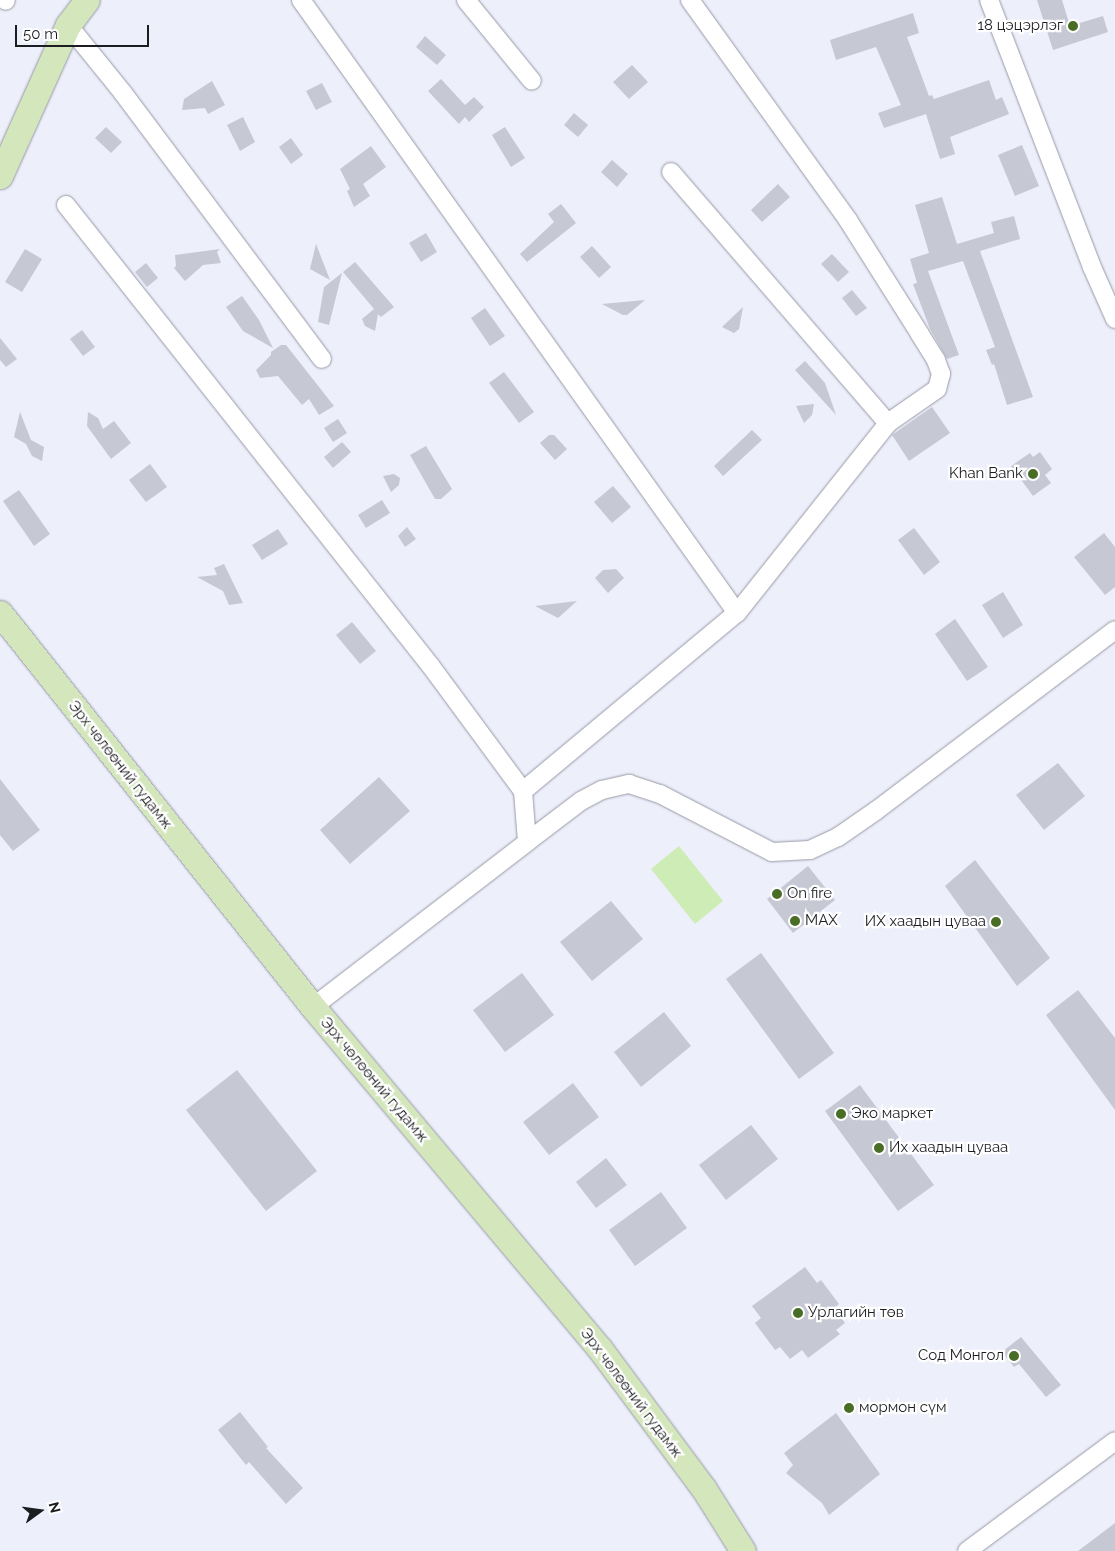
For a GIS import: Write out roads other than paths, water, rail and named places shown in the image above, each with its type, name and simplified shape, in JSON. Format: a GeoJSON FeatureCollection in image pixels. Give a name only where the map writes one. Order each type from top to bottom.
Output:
{"type":"FeatureCollection","features":[{"type":"Feature","properties":{"kind":"main road"},"geometry":{"type":"LineString","coordinates":[[0,176],[68,25],[87,0]]}},
{"type":"Feature","properties":{"kind":"main road","name":"Эрх чөлөөний гудамж"},"geometry":{"type":"LineString","coordinates":[[0,613],[313,1007],[600,1349],[704,1489],[743,1551]]}},
{"type":"Feature","properties":{"kind":"street"},"geometry":{"type":"LineString","coordinates":[[301,0],[737,613]]}},
{"type":"Feature","properties":{"kind":"street"},"geometry":{"type":"LineString","coordinates":[[466,0],[532,81]]}},
{"type":"Feature","properties":{"kind":"street"},"geometry":{"type":"LineString","coordinates":[[523,791],[737,613],[888,423],[936,389],[941,374],[936,360],[848,220],[690,0]]}},
{"type":"Feature","properties":{"kind":"street"},"geometry":{"type":"LineString","coordinates":[[989,0],[1092,267],[1115,318]]}},
{"type":"Feature","properties":{"kind":"street"},"geometry":{"type":"LineString","coordinates":[[68,25],[123,93],[322,359]]}},
{"type":"Feature","properties":{"kind":"street"},"geometry":{"type":"LineString","coordinates":[[671,172],[888,423]]}},
{"type":"Feature","properties":{"kind":"street"},"geometry":{"type":"LineString","coordinates":[[66,205],[424,657],[523,791],[527,842]]}},
{"type":"Feature","properties":{"kind":"street"},"geometry":{"type":"LineString","coordinates":[[313,1007],[581,801],[602,790],[629,784],[660,794],[772,852],[810,850],[838,837],[877,810],[1115,630]]}},
{"type":"Feature","properties":{"kind":"street"},"geometry":{"type":"LineString","coordinates":[[967,1551],[1115,1442]]}},
{"type":"Feature","properties":{"kind":"place","name":"18 цэцэрлэг"},"geometry":{"type":"Point","coordinates":[1073,26]}},
{"type":"Feature","properties":{"kind":"place","name":"Khan Bank"},"geometry":{"type":"Point","coordinates":[1033,474]}},
{"type":"Feature","properties":{"kind":"place","name":"On fire"},"geometry":{"type":"Point","coordinates":[777,894]}},
{"type":"Feature","properties":{"kind":"place","name":"МАХ"},"geometry":{"type":"Point","coordinates":[795,921]}},
{"type":"Feature","properties":{"kind":"place","name":"ИХ хаадын цуваа"},"geometry":{"type":"Point","coordinates":[996,922]}},
{"type":"Feature","properties":{"kind":"place","name":"Эко маркет"},"geometry":{"type":"Point","coordinates":[841,1114]}},
{"type":"Feature","properties":{"kind":"place","name":"Их хаадын цуваа"},"geometry":{"type":"Point","coordinates":[879,1148]}},
{"type":"Feature","properties":{"kind":"place","name":"Урлагийн төв"},"geometry":{"type":"Point","coordinates":[798,1313]}},
{"type":"Feature","properties":{"kind":"place","name":"Сод Монгол"},"geometry":{"type":"Point","coordinates":[1014,1356]}},
{"type":"Feature","properties":{"kind":"place","name":"мормон сүм"},"geometry":{"type":"Point","coordinates":[849,1408]}}]}
